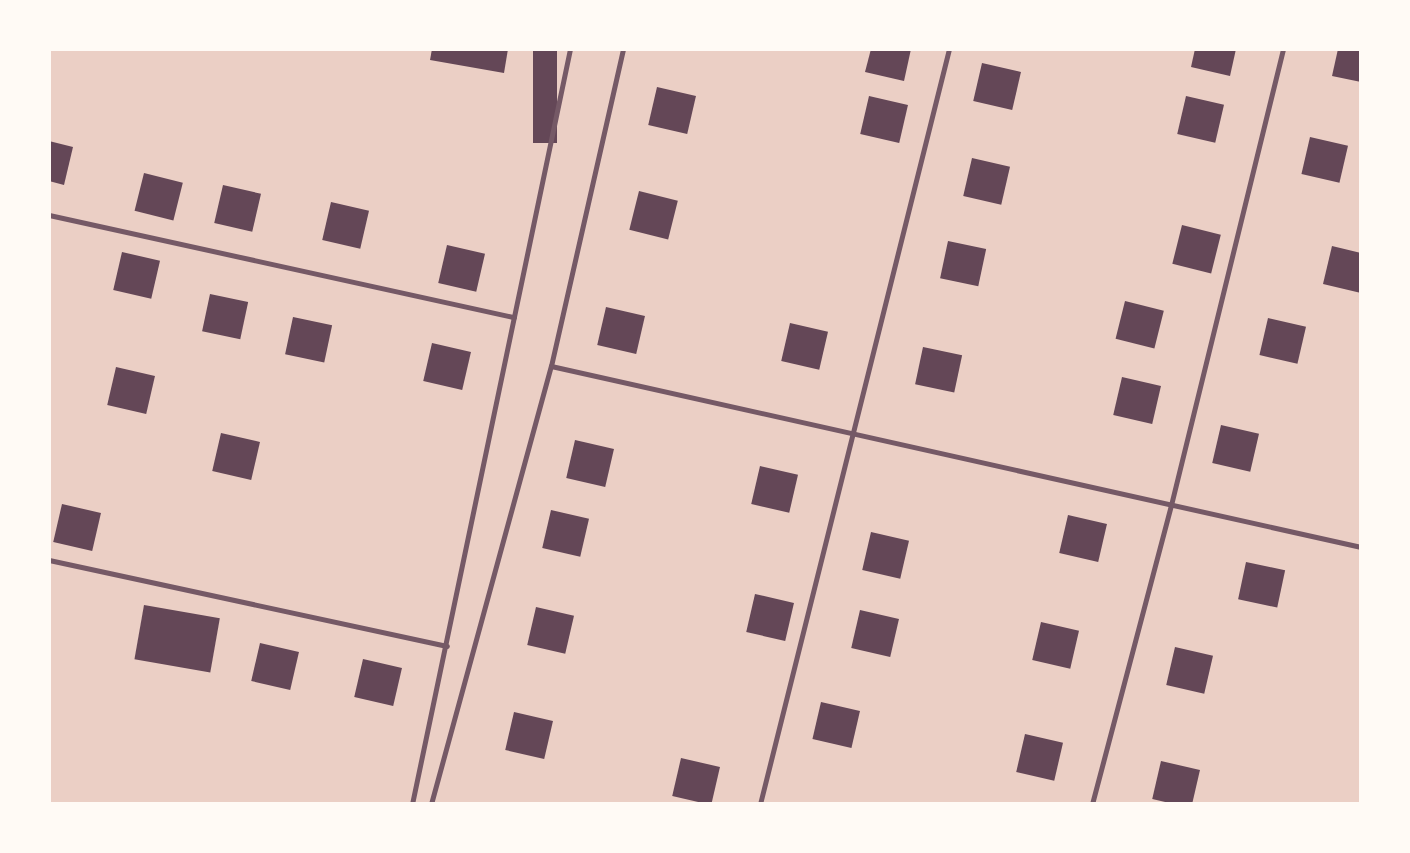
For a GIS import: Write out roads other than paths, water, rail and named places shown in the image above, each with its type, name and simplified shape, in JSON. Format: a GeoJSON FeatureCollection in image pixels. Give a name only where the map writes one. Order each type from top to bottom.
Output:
{"type":"FeatureCollection","features":[{"type":"Feature","properties":{"kind":"lane"},"geometry":{"type":"LineString","coordinates":[[412,804],[570,49]]}},
{"type":"Feature","properties":{"kind":"lane"},"geometry":{"type":"LineString","coordinates":[[432,804],[551,366],[623,49]]}},
{"type":"Feature","properties":{"kind":"lane"},"geometry":{"type":"LineString","coordinates":[[760,804],[949,49]]}},
{"type":"Feature","properties":{"kind":"lane"},"geometry":{"type":"LineString","coordinates":[[1092,804],[1171,505],[1283,49]]}},
{"type":"Feature","properties":{"kind":"lane"},"geometry":{"type":"LineString","coordinates":[[49,215],[514,317]]}},
{"type":"Feature","properties":{"kind":"lane"},"geometry":{"type":"LineString","coordinates":[[551,366],[1361,547]]}},
{"type":"Feature","properties":{"kind":"lane"},"geometry":{"type":"LineString","coordinates":[[49,560],[447,646]]}}]}
